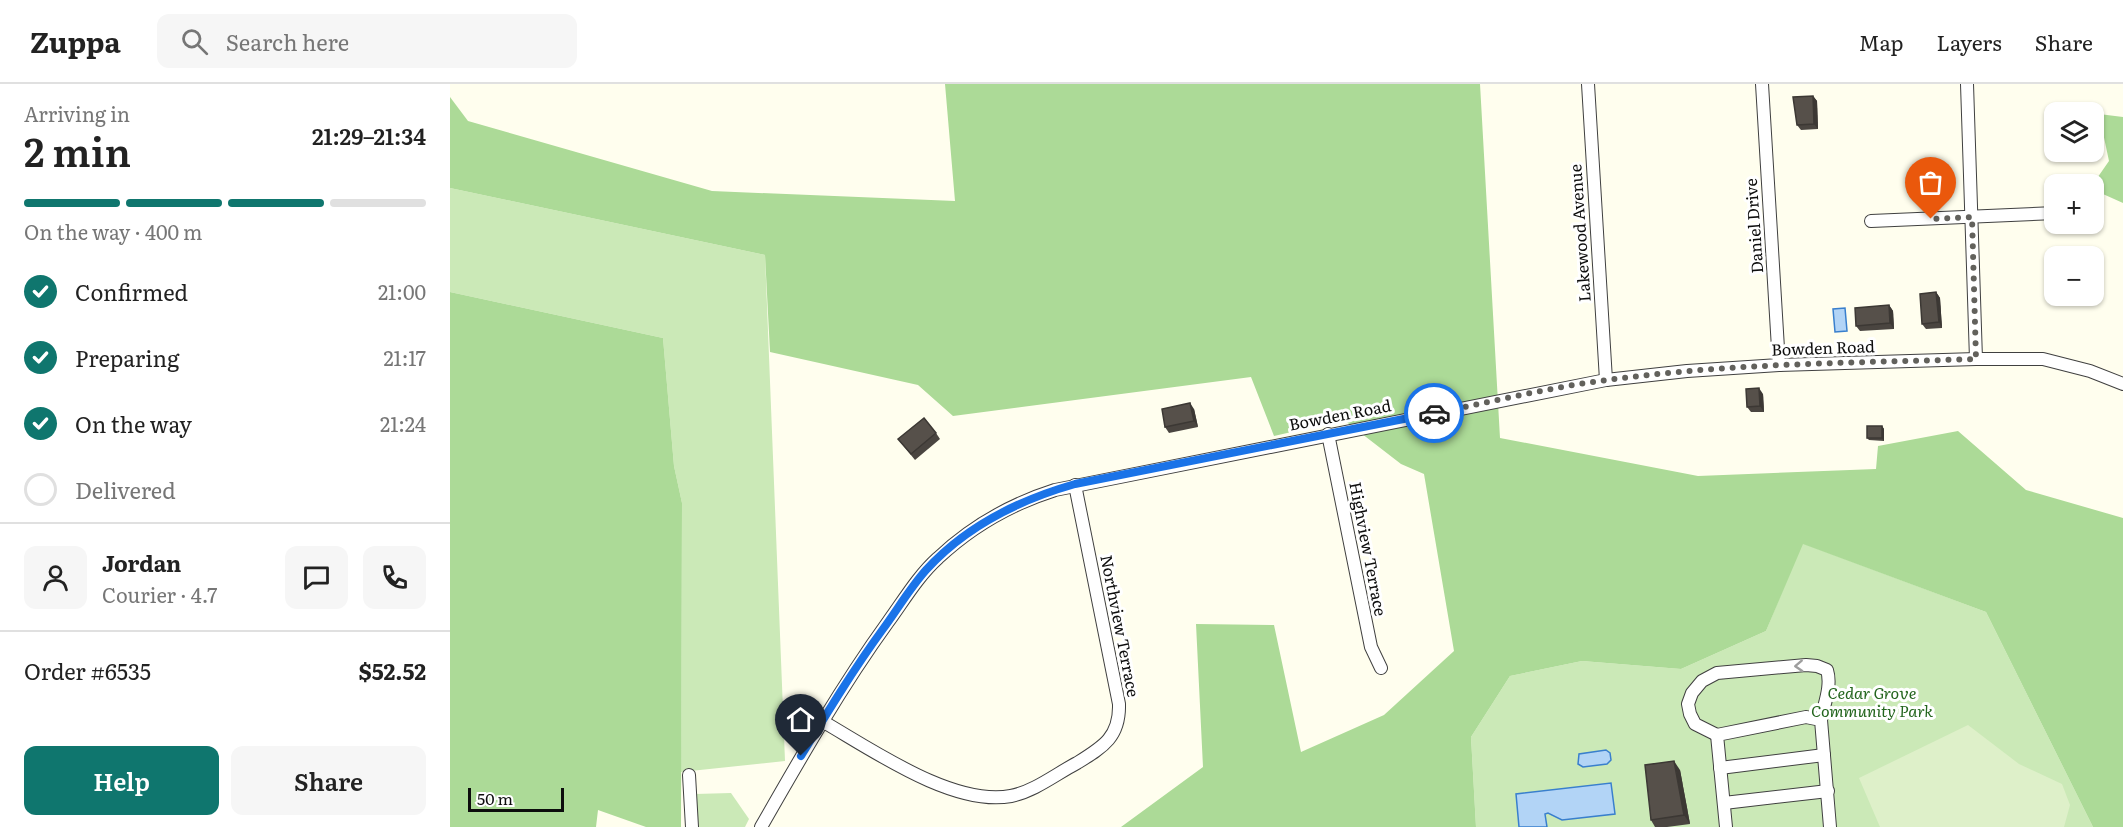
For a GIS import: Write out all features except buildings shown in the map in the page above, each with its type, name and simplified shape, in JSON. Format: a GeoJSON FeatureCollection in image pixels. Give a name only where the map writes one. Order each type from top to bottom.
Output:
{"type":"FeatureCollection","features":[{"type":"Feature","properties":{"kind":"street","name":"Lakewood Avenue"},"geometry":{"type":"LineString","coordinates":[[1588,84],[1606,380]]}},
{"type":"Feature","properties":{"kind":"street","name":"Daniel Drive"},"geometry":{"type":"LineString","coordinates":[[1762,84],[1779,365]]}},
{"type":"Feature","properties":{"kind":"street"},"geometry":{"type":"LineString","coordinates":[[1967,84],[1976,359]]}},
{"type":"Feature","properties":{"kind":"street"},"geometry":{"type":"LineString","coordinates":[[1871,221],[2044,214]]}},
{"type":"Feature","properties":{"kind":"street","name":"Bowden Road"},"geometry":{"type":"LineString","coordinates":[[760,827],[822,721],[865,654],[925,572],[969,532],[1000,512],[1036,496],[1075,484],[1606,380],[1686,371],[1779,365],[2043,359],[2090,371],[2123,384]]}},
{"type":"Feature","properties":{"kind":"street","name":"Highview Terrace"},"geometry":{"type":"LineString","coordinates":[[1328,434],[1371,647],[1381,668]]}},
{"type":"Feature","properties":{"kind":"street","name":"Northview Terrace"},"geometry":{"type":"LineString","coordinates":[[822,721],[929,780],[956,790],[996,797],[1012,796],[1034,787],[1105,744],[1115,729],[1119,704],[1075,484]]}},
{"type":"Feature","properties":{"kind":"street"},"geometry":{"type":"LineString","coordinates":[[1821,720],[1806,717],[1717,735],[1695,724],[1688,704],[1692,693],[1702,681],[1717,673],[1806,665],[1827,670],[1829,686],[1821,720],[1830,827]]}},
{"type":"Feature","properties":{"kind":"street"},"geometry":{"type":"LineString","coordinates":[[1717,735],[1726,827]]}},
{"type":"Feature","properties":{"kind":"street"},"geometry":{"type":"LineString","coordinates":[[1720,768],[1824,755]]}},
{"type":"Feature","properties":{"kind":"street"},"geometry":{"type":"LineString","coordinates":[[689,775],[692,827]]}},
{"type":"Feature","properties":{"kind":"street"},"geometry":{"type":"LineString","coordinates":[[1724,803],[1828,791]]}},
{"type":"Feature","properties":{"kind":"green space"},"geometry":{"type":"Polygon","coordinates":[[[945,84],[1480,84],[1500,438],[1698,476],[1876,469],[1878,446],[1958,431],[2026,490],[2123,518],[2123,827],[2093,827],[1986,612],[1803,544],[1766,631],[1681,669],[1582,661],[1510,676],[1471,737],[1476,827],[1121,827],[1203,767],[1196,624],[1274,625],[1301,752],[1384,715],[1454,651],[1424,474],[1401,464],[1344,420],[1274,436],[1251,377],[953,416],[918,385],[770,352],[765,255],[450,188],[450,97],[468,121],[712,191],[955,201],[945,84]]]}},
{"type":"Feature","properties":{"kind":"green space"},"geometry":{"type":"Polygon","coordinates":[[[2104,115],[2123,117],[2123,203],[2104,194],[2104,174],[2100,174],[2109,161],[2104,138],[2104,115]]]}},
{"type":"Feature","properties":{"kind":"green space"},"geometry":{"type":"Polygon","coordinates":[[[450,188],[765,255],[785,761],[681,772],[682,503],[674,466],[663,338],[450,292],[450,188]]]}},
{"type":"Feature","properties":{"kind":"green space"},"geometry":{"type":"Polygon","coordinates":[[[450,292],[663,338],[674,466],[682,503],[681,827],[646,827],[598,810],[596,827],[450,827],[450,292]]]}},
{"type":"Feature","properties":{"kind":"green space","name":"Cedar Grove Community Park"},"geometry":{"type":"Polygon","coordinates":[[[1802,543],[1986,612],[2093,827],[1476,827],[1471,737],[1510,676],[1582,661],[1681,669],[1766,631],[1802,543]]]}},
{"type":"Feature","properties":{"kind":"green space"},"geometry":{"type":"Polygon","coordinates":[[[1968,725],[2019,764],[2062,784],[2070,805],[2064,827],[1880,827],[1859,778],[1968,725]]]}},
{"type":"Feature","properties":{"kind":"green space"},"geometry":{"type":"Polygon","coordinates":[[[731,793],[749,819],[745,827],[699,827],[695,794],[731,793]]]}},
{"type":"Feature","properties":{"kind":"water"},"geometry":{"type":"Polygon","coordinates":[[[1845,308],[1847,331],[1835,332],[1833,309],[1845,308]]]}},
{"type":"Feature","properties":{"kind":"water"},"geometry":{"type":"Polygon","coordinates":[[[1606,750],[1610,753],[1611,760],[1607,764],[1583,767],[1578,764],[1579,754],[1606,750]]]}},
{"type":"Feature","properties":{"kind":"water"},"geometry":{"type":"Polygon","coordinates":[[[1611,783],[1615,814],[1562,820],[1548,813],[1545,814],[1547,827],[1519,827],[1516,794],[1611,783]]]}},
{"type":"Feature","properties":{"kind":"way so far"},"geometry":{"type":"LineString","coordinates":[[1434,413],[1606,380],[1686,371],[1779,365],[1976,359],[1972,217],[1931,219]]}},
{"type":"Feature","properties":{"kind":"route"},"geometry":{"type":"LineString","coordinates":[[801,756],[865,654],[925,572],[960,539],[1000,512],[1036,496],[1075,484],[1434,413]]}}]}
